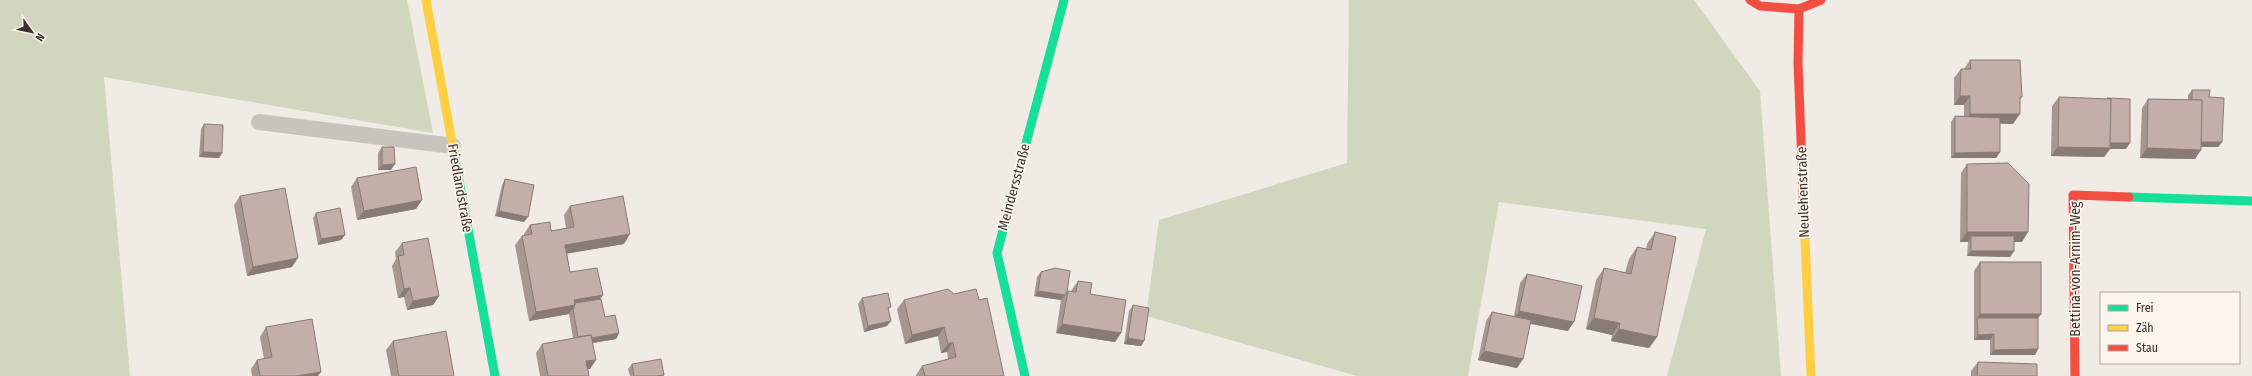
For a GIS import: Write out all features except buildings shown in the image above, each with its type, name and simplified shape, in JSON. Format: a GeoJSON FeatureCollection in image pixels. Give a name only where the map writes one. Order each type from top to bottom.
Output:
{"type":"FeatureCollection","features":[{"type":"Feature","properties":{"kind":"street","name":"Friedlandstraße"},"geometry":{"type":"LineString","coordinates":[[426,0],[495,376]]}},
{"type":"Feature","properties":{"kind":"street","name":"Meindersstraße"},"geometry":{"type":"LineString","coordinates":[[1025,376],[997,253],[1064,0]]}},
{"type":"Feature","properties":{"kind":"street"},"geometry":{"type":"LineString","coordinates":[[1750,0],[1760,6],[1799,9],[1822,0]]}},
{"type":"Feature","properties":{"kind":"street","name":"Neulehenstraße"},"geometry":{"type":"LineString","coordinates":[[1799,9],[1798,63],[1811,376]]}},
{"type":"Feature","properties":{"kind":"street","name":"Bettina-von-Arnim-Weg"},"geometry":{"type":"LineString","coordinates":[[2075,376],[2073,195],[2252,201]]}},
{"type":"Feature","properties":{"kind":"lane"},"geometry":{"type":"LineString","coordinates":[[259,122],[453,146]]}},
{"type":"Feature","properties":{"kind":"green space"},"geometry":{"type":"Polygon","coordinates":[[[0,0],[407,0],[433,133],[104,77],[130,376],[0,376],[0,0]]]}},
{"type":"Feature","properties":{"kind":"green space"},"geometry":{"type":"Polygon","coordinates":[[[1349,0],[1694,0],[1760,91],[1781,376],[1667,376],[1706,229],[1499,202],[1468,376],[1357,376],[1146,316],[1159,220],[1347,163],[1349,0]]]}},
{"type":"Feature","properties":{"kind":"traffic: fast"},"geometry":{"type":"LineString","coordinates":[[1025,376],[997,253],[1064,0]]}},
{"type":"Feature","properties":{"kind":"traffic: fast"},"geometry":{"type":"LineString","coordinates":[[454,153],[495,376]]}},
{"type":"Feature","properties":{"kind":"traffic: fast"},"geometry":{"type":"LineString","coordinates":[[2129,197],[2252,201]]}},
{"type":"Feature","properties":{"kind":"traffic: slow"},"geometry":{"type":"LineString","coordinates":[[426,0],[454,153]]}},
{"type":"Feature","properties":{"kind":"traffic: slow"},"geometry":{"type":"LineString","coordinates":[[1804,216],[1811,376]]}},
{"type":"Feature","properties":{"kind":"traffic: jam"},"geometry":{"type":"LineString","coordinates":[[1750,0],[1760,6],[1799,9],[1821,0]]}},
{"type":"Feature","properties":{"kind":"traffic: jam"},"geometry":{"type":"LineString","coordinates":[[1799,9],[1798,63],[1804,216]]}},
{"type":"Feature","properties":{"kind":"traffic: jam"},"geometry":{"type":"LineString","coordinates":[[2075,376],[2073,195],[2129,197]]}}]}
